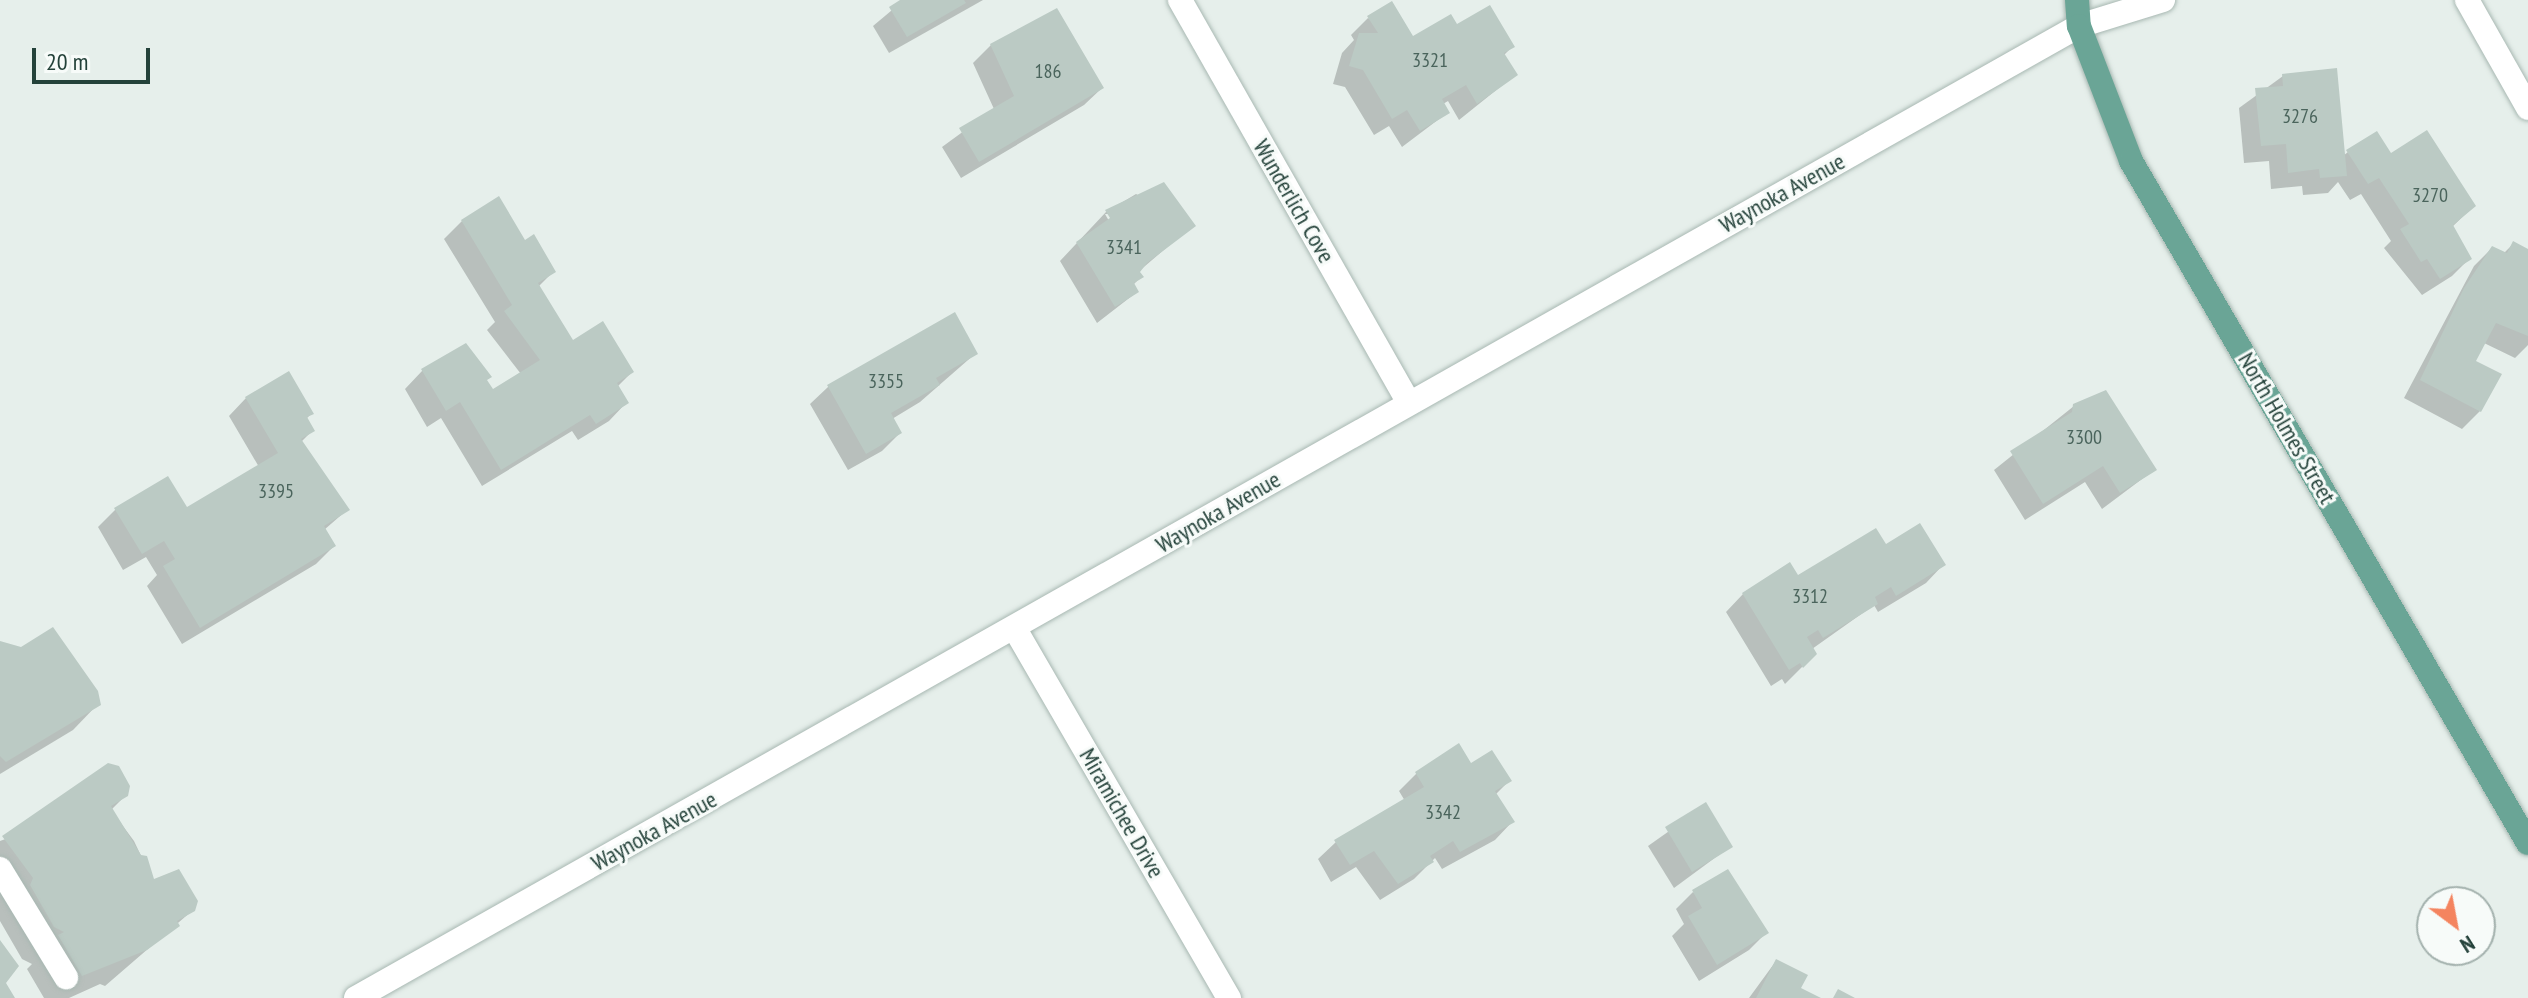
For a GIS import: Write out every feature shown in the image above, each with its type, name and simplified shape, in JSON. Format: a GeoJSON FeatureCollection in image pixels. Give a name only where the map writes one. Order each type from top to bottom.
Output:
{"type":"FeatureCollection","features":[{"type":"Feature","properties":{"kind":"main road","name":"North Holmes Street"},"geometry":{"type":"LineString","coordinates":[[2077,0],[2079,26],[2131,161],[2528,843]]}},
{"type":"Feature","properties":{"kind":"street","name":"Wunderlich Cove"},"geometry":{"type":"LineString","coordinates":[[1180,0],[1408,402]]}},
{"type":"Feature","properties":{"kind":"street","name":"Waynoka Avenue"},"geometry":{"type":"LineString","coordinates":[[356,998],[1015,629],[1408,402],[2079,26],[2163,0]]}},
{"type":"Feature","properties":{"kind":"street"},"geometry":{"type":"LineString","coordinates":[[2467,0],[2528,108]]}},
{"type":"Feature","properties":{"kind":"street","name":"Miramichee Drive"},"geometry":{"type":"LineString","coordinates":[[1015,629],[1229,998]]}},
{"type":"Feature","properties":{"kind":"street"},"geometry":{"type":"LineString","coordinates":[[0,869],[66,977]]}},
{"type":"Feature","properties":{"kind":"building"},"geometry":{"type":"Polygon","coordinates":[[[900,0],[964,0],[966,3],[907,37],[889,7],[900,0]]]}},
{"type":"Feature","properties":{"kind":"building"},"geometry":{"type":"Polygon","coordinates":[[[1392,1],[1413,36],[1451,14],[1457,24],[1490,5],[1515,47],[1504,53],[1518,75],[1477,104],[1466,85],[1442,99],[1450,113],[1420,131],[1407,110],[1392,119],[1363,70],[1349,66],[1359,33],[1378,33],[1367,16],[1392,1]]]}},
{"type":"Feature","properties":{"kind":"building"},"geometry":{"type":"Polygon","coordinates":[[[1057,8],[1104,88],[979,162],[959,128],[1014,96],[990,44],[1057,8]]]}},
{"type":"Feature","properties":{"kind":"building"},"geometry":{"type":"Polygon","coordinates":[[[2337,68],[2347,176],[2320,178],[2319,169],[2288,173],[2286,144],[2261,146],[2255,88],[2283,86],[2282,74],[2337,68]]]}},
{"type":"Feature","properties":{"kind":"building"},"geometry":{"type":"Polygon","coordinates":[[[2427,130],[2476,206],[2453,225],[2472,259],[2440,279],[2427,259],[2421,262],[2400,229],[2409,224],[2379,178],[2368,184],[2346,150],[2377,131],[2391,153],[2427,130]]]}},
{"type":"Feature","properties":{"kind":"building"},"geometry":{"type":"Polygon","coordinates":[[[1164,182],[1196,226],[1147,263],[1140,272],[1144,277],[1134,283],[1139,292],[1115,307],[1076,242],[1110,218],[1105,210],[1164,182]]]}},
{"type":"Feature","properties":{"kind":"building"},"geometry":{"type":"Polygon","coordinates":[[[499,196],[525,240],[534,234],[556,272],[538,283],[573,340],[603,321],[634,372],[617,383],[629,403],[596,424],[590,415],[501,470],[460,402],[446,411],[421,369],[466,343],[492,377],[487,380],[493,389],[540,360],[504,311],[512,305],[461,220],[499,196]]]}},
{"type":"Feature","properties":{"kind":"building"},"geometry":{"type":"Polygon","coordinates":[[[2513,241],[2528,249],[2528,336],[2496,323],[2476,361],[2502,374],[2481,412],[2420,380],[2464,288],[2492,246],[2507,253],[2513,241]]]}},
{"type":"Feature","properties":{"kind":"building"},"geometry":{"type":"Polygon","coordinates":[[[955,312],[978,354],[936,378],[940,385],[891,413],[902,433],[866,454],[827,385],[955,312]]]}},
{"type":"Feature","properties":{"kind":"building"},"geometry":{"type":"Polygon","coordinates":[[[289,371],[314,414],[307,417],[315,431],[301,439],[350,510],[324,526],[336,546],[200,628],[163,566],[175,559],[164,541],[142,554],[114,508],[168,476],[187,507],[278,453],[245,397],[289,371]]]}},
{"type":"Feature","properties":{"kind":"building"},"geometry":{"type":"Polygon","coordinates":[[[2106,390],[2157,470],[2120,493],[2103,466],[2043,504],[2010,451],[2072,412],[2073,404],[2106,390]]]}},
{"type":"Feature","properties":{"kind":"building"},"geometry":{"type":"Polygon","coordinates":[[[1920,523],[1946,565],[1896,596],[1891,587],[1875,597],[1878,604],[1823,638],[1818,630],[1807,637],[1817,654],[1803,668],[1800,663],[1789,670],[1742,593],[1790,562],[1798,575],[1876,528],[1886,544],[1920,523]]]}},
{"type":"Feature","properties":{"kind":"building"},"geometry":{"type":"Polygon","coordinates":[[[53,627],[98,691],[101,705],[6,762],[0,756],[0,641],[21,647],[53,627]]]}},
{"type":"Feature","properties":{"kind":"building"},"geometry":{"type":"Polygon","coordinates":[[[1459,743],[1471,763],[1492,750],[1512,781],[1495,791],[1515,822],[1460,852],[1453,841],[1430,856],[1434,862],[1398,884],[1374,851],[1350,865],[1334,840],[1424,787],[1415,772],[1459,743]]]}},
{"type":"Feature","properties":{"kind":"building"},"geometry":{"type":"Polygon","coordinates":[[[108,763],[119,766],[130,786],[128,796],[111,806],[141,855],[147,856],[154,879],[179,869],[198,901],[195,911],[177,921],[180,926],[147,950],[82,976],[58,935],[64,932],[54,927],[30,885],[33,878],[2,836],[108,763]]]}},
{"type":"Feature","properties":{"kind":"building"},"geometry":{"type":"Polygon","coordinates":[[[1706,802],[1733,847],[1692,872],[1665,827],[1706,802]]]}},
{"type":"Feature","properties":{"kind":"building"},"geometry":{"type":"Polygon","coordinates":[[[1728,869],[1769,933],[1717,965],[1688,916],[1702,908],[1692,890],[1728,869]]]}},
{"type":"Feature","properties":{"kind":"building"},"geometry":{"type":"Polygon","coordinates":[[[0,940],[19,966],[6,983],[15,998],[0,998],[0,940]]]}},
{"type":"Feature","properties":{"kind":"building"},"geometry":{"type":"Polygon","coordinates":[[[1776,959],[1808,975],[1801,988],[1821,998],[1756,998],[1776,959]]]}},
{"type":"Feature","properties":{"kind":"building"},"geometry":{"type":"Polygon","coordinates":[[[1838,989],[1855,998],[1833,998],[1838,989]]]}}]}
